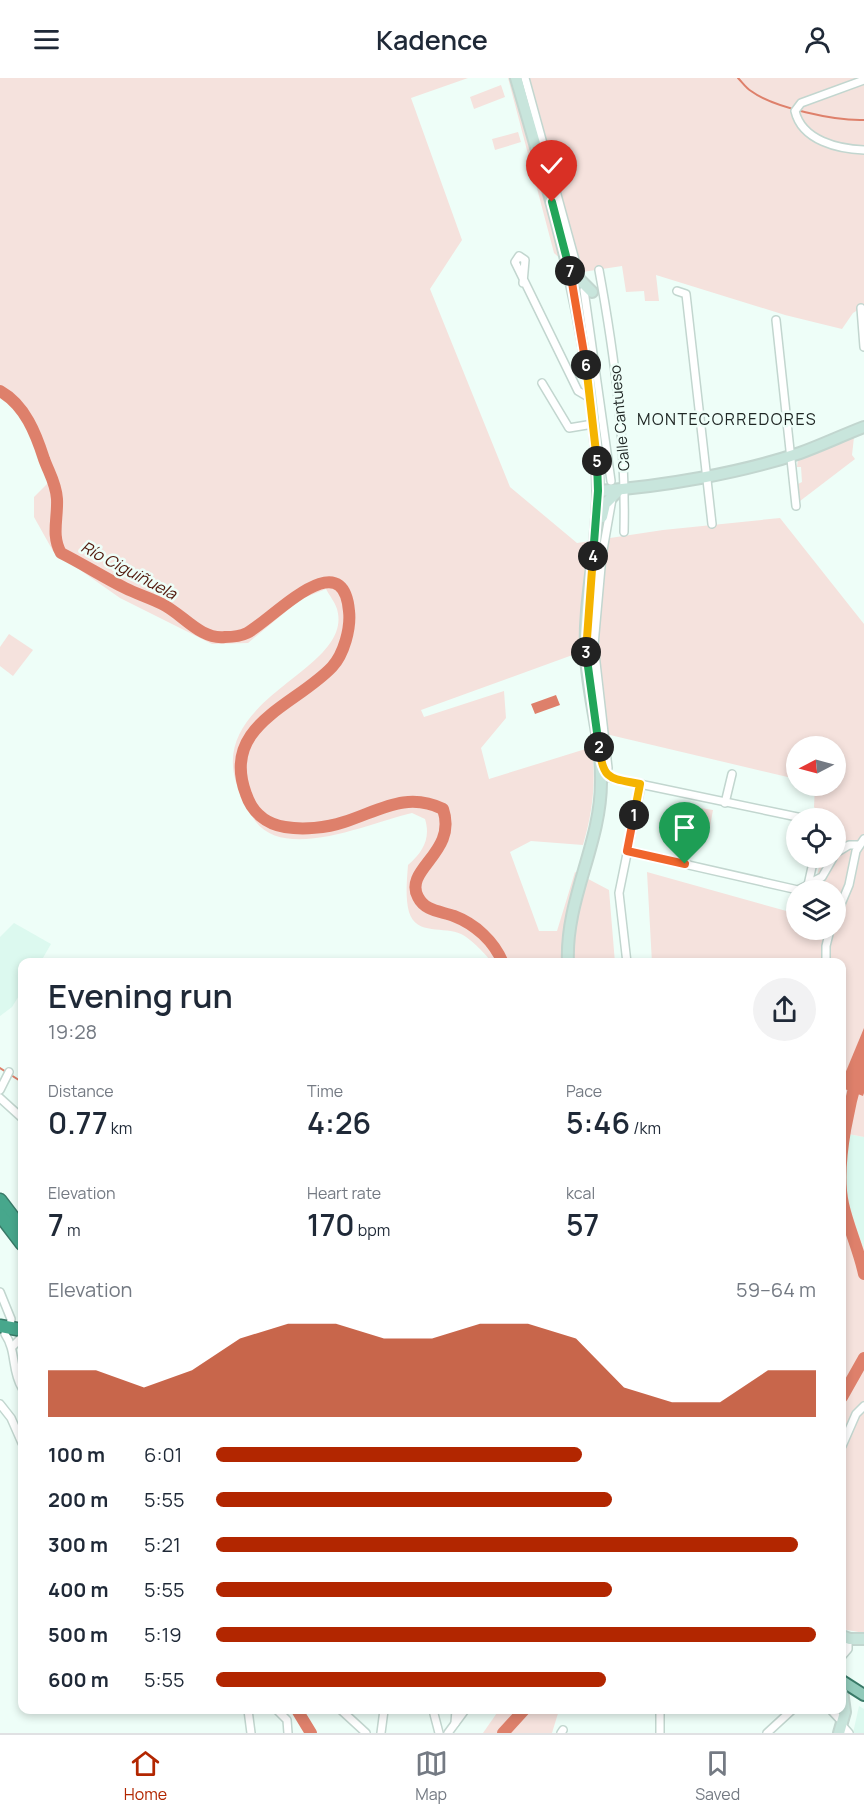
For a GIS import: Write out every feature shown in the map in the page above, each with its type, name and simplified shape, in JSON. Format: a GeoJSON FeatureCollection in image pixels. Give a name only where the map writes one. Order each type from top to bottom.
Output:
{"type":"FeatureCollection","features":[{"type":"Feature","properties":{"kind":"highway"},"geometry":{"type":"LineString","coordinates":[[0,1200],[18,1224]]}},
{"type":"Feature","properties":{"kind":"highway"},"geometry":{"type":"LineString","coordinates":[[0,1215],[18,1239]]}},
{"type":"Feature","properties":{"kind":"main road"},"geometry":{"type":"LineString","coordinates":[[846,1684],[860,1696]]}},
{"type":"Feature","properties":{"kind":"main road"},"geometry":{"type":"LineString","coordinates":[[846,1691],[860,1696]]}},
{"type":"Feature","properties":{"kind":"street"},"geometry":{"type":"LineString","coordinates":[[516,78],[574,271],[588,291],[611,482]]}},
{"type":"Feature","properties":{"kind":"street"},"geometry":{"type":"LineString","coordinates":[[525,78],[574,271],[573,284],[594,427],[598,491],[586,657],[607,771]]}},
{"type":"Feature","properties":{"kind":"street"},"geometry":{"type":"LineString","coordinates":[[864,80],[801,104],[795,111],[799,122],[820,140],[834,147],[864,150]]}},
{"type":"Feature","properties":{"kind":"street","name":"Calle Cantueso"},"geometry":{"type":"LineString","coordinates":[[599,270],[624,438],[619,494],[624,532]]}},
{"type":"Feature","properties":{"kind":"street"},"geometry":{"type":"LineString","coordinates":[[523,283],[555,338],[578,391],[590,398]]}},
{"type":"Feature","properties":{"kind":"street"},"geometry":{"type":"LineString","coordinates":[[573,284],[580,284],[605,304]]}},
{"type":"Feature","properties":{"kind":"street"},"geometry":{"type":"LineString","coordinates":[[677,291],[686,294],[712,524]]}},
{"type":"Feature","properties":{"kind":"street"},"geometry":{"type":"LineString","coordinates":[[861,308],[864,347]]}},
{"type":"Feature","properties":{"kind":"street"},"geometry":{"type":"LineString","coordinates":[[776,320],[796,506]]}},
{"type":"Feature","properties":{"kind":"street"},"geometry":{"type":"LineString","coordinates":[[542,383],[568,428],[594,427]]}},
{"type":"Feature","properties":{"kind":"street"},"geometry":{"type":"LineString","coordinates":[[594,427],[600,442],[604,478],[619,494]]}},
{"type":"Feature","properties":{"kind":"street"},"geometry":{"type":"LineString","coordinates":[[598,491],[619,494],[706,476],[790,455],[864,427]]}},
{"type":"Feature","properties":{"kind":"street"},"geometry":{"type":"LineString","coordinates":[[595,540],[601,527],[604,505],[619,494]]}},
{"type":"Feature","properties":{"kind":"street"},"geometry":{"type":"LineString","coordinates":[[568,958],[568,927],[607,771],[594,645],[603,550],[619,494]]}},
{"type":"Feature","properties":{"kind":"street"},"geometry":{"type":"LineString","coordinates":[[607,771],[640,784],[786,815]]}},
{"type":"Feature","properties":{"kind":"street"},"geometry":{"type":"LineString","coordinates":[[725,803],[732,774]]}},
{"type":"Feature","properties":{"kind":"street"},"geometry":{"type":"LineString","coordinates":[[626,958],[619,893],[640,784]]}},
{"type":"Feature","properties":{"kind":"street"},"geometry":{"type":"LineString","coordinates":[[846,847],[861,842],[846,892]]}},
{"type":"Feature","properties":{"kind":"street"},"geometry":{"type":"LineString","coordinates":[[627,851],[786,887]]}},
{"type":"Feature","properties":{"kind":"street"},"geometry":{"type":"LineString","coordinates":[[815,880],[822,876],[827,868]]}},
{"type":"Feature","properties":{"kind":"street"},"geometry":{"type":"LineString","coordinates":[[826,958],[828,940]]}},
{"type":"Feature","properties":{"kind":"street"},"geometry":{"type":"LineString","coordinates":[[0,1090],[9,1072]]}},
{"type":"Feature","properties":{"kind":"street"},"geometry":{"type":"LineString","coordinates":[[0,1098],[18,1114]]}},
{"type":"Feature","properties":{"kind":"street"},"geometry":{"type":"LineString","coordinates":[[0,1292],[10,1319],[7,1330],[13,1346],[18,1381]]}},
{"type":"Feature","properties":{"kind":"street"},"geometry":{"type":"LineString","coordinates":[[13,1346],[18,1341]]}},
{"type":"Feature","properties":{"kind":"street"},"geometry":{"type":"LineString","coordinates":[[0,1404],[11,1418],[18,1434]]}},
{"type":"Feature","properties":{"kind":"street"},"geometry":{"type":"LineString","coordinates":[[846,1437],[856,1414],[864,1406]]}},
{"type":"Feature","properties":{"kind":"street"},"geometry":{"type":"LineString","coordinates":[[846,1642],[864,1639]]}},
{"type":"Feature","properties":{"kind":"street"},"geometry":{"type":"LineString","coordinates":[[843,1729],[860,1696]]}},
{"type":"Feature","properties":{"kind":"street"},"geometry":{"type":"LineString","coordinates":[[249,1714],[251,1733]]}},
{"type":"Feature","properties":{"kind":"street"},"geometry":{"type":"LineString","coordinates":[[281,1714],[287,1720],[288,1733]]}},
{"type":"Feature","properties":{"kind":"street"},"geometry":{"type":"LineString","coordinates":[[345,1714],[366,1733]]}},
{"type":"Feature","properties":{"kind":"street"},"geometry":{"type":"LineString","coordinates":[[381,1733],[383,1714]]}},
{"type":"Feature","properties":{"kind":"street"},"geometry":{"type":"LineString","coordinates":[[434,1714],[439,1733]]}},
{"type":"Feature","properties":{"kind":"street"},"geometry":{"type":"LineString","coordinates":[[455,1725],[456,1714]]}},
{"type":"Feature","properties":{"kind":"street"},"geometry":{"type":"LineString","coordinates":[[448,1733],[462,1714]]}},
{"type":"Feature","properties":{"kind":"street"},"geometry":{"type":"LineString","coordinates":[[660,1714],[660,1733]]}},
{"type":"Feature","properties":{"kind":"street"},"geometry":{"type":"LineString","coordinates":[[767,1733],[788,1714]]}},
{"type":"Feature","properties":{"kind":"street"},"geometry":{"type":"LineString","coordinates":[[834,1714],[843,1729]]}},
{"type":"Feature","properties":{"kind":"street"},"geometry":{"type":"LineString","coordinates":[[843,1729],[845,1714]]}},
{"type":"Feature","properties":{"kind":"shaded area"},"geometry":{"type":"Polygon","coordinates":[[[0,78],[468,78],[411,98],[462,240],[430,289],[510,487],[577,543],[663,530],[780,518],[864,624],[864,1137],[848,1134],[846,1145],[846,958],[652,958],[647,872],[786,911],[786,940],[846,940],[846,880],[816,880],[819,868],[846,868],[846,808],[814,807],[815,796],[846,796],[846,736],[786,736],[786,777],[610,735],[590,725],[578,653],[421,710],[424,717],[504,691],[506,718],[481,748],[489,779],[592,747],[593,796],[583,845],[531,841],[510,852],[539,931],[557,931],[575,872],[609,890],[615,958],[488,958],[461,934],[424,927],[413,920],[409,912],[408,865],[422,850],[427,832],[425,819],[412,813],[331,836],[288,839],[270,833],[256,822],[245,803],[233,768],[238,738],[254,713],[322,653],[336,632],[337,609],[326,589],[301,599],[248,643],[212,644],[120,598],[53,551],[34,517],[34,497],[53,478],[33,430],[20,408],[0,391],[0,78]]]}},
{"type":"Feature","properties":{"kind":"shaded area"},"geometry":{"type":"Polygon","coordinates":[[[508,78],[864,78],[864,306],[853,313],[842,329],[785,315],[656,275],[659,301],[645,301],[644,291],[626,292],[622,266],[576,273],[554,253],[508,78]]]}},
{"type":"Feature","properties":{"kind":"shaded area"},"geometry":{"type":"Polygon","coordinates":[[[501,85],[505,97],[474,109],[470,97],[501,85]]]}},
{"type":"Feature","properties":{"kind":"shaded area"},"geometry":{"type":"Polygon","coordinates":[[[518,132],[521,142],[495,150],[492,139],[518,132]]]}},
{"type":"Feature","properties":{"kind":"shaded area"},"geometry":{"type":"Polygon","coordinates":[[[854,437],[852,455],[855,459],[800,501],[798,484],[802,482],[801,467],[797,467],[798,458],[854,437]]]}},
{"type":"Feature","properties":{"kind":"shaded area"},"geometry":{"type":"Polygon","coordinates":[[[9,634],[33,650],[13,676],[0,666],[0,647],[9,634]]]}},
{"type":"Feature","properties":{"kind":"shaded area"},"geometry":{"type":"Polygon","coordinates":[[[556,695],[560,705],[535,714],[531,704],[556,695]]]}},
{"type":"Feature","properties":{"kind":"shaded area"},"geometry":{"type":"Polygon","coordinates":[[[701,808],[713,810],[709,832],[697,830],[701,808]]]}},
{"type":"Feature","properties":{"kind":"shaded area"},"geometry":{"type":"Polygon","coordinates":[[[14,923],[51,944],[43,958],[18,958],[18,997],[12,1007],[0,1016],[0,937],[14,923]]]}},
{"type":"Feature","properties":{"kind":"shaded area"},"geometry":{"type":"Polygon","coordinates":[[[864,1028],[863,1096],[846,1090],[846,1071],[864,1028]]]}},
{"type":"Feature","properties":{"kind":"shaded area"},"geometry":{"type":"Polygon","coordinates":[[[848,1134],[864,1137],[864,1249],[848,1208],[846,1156],[848,1134]]]}},
{"type":"Feature","properties":{"kind":"shaded area"},"geometry":{"type":"Polygon","coordinates":[[[846,1186],[850,1207],[864,1249],[864,1633],[846,1630],[846,1186]]]}},
{"type":"Feature","properties":{"kind":"shaded area"},"geometry":{"type":"Polygon","coordinates":[[[859,1706],[864,1709],[864,1733],[853,1733],[859,1706]]]}},
{"type":"Feature","properties":{"kind":"shaded area"},"geometry":{"type":"Polygon","coordinates":[[[496,1714],[558,1714],[552,1733],[483,1733],[496,1714]]]}},
{"type":"Feature","properties":{"kind":"waterway"},"geometry":{"type":"LineString","coordinates":[[738,78],[749,90],[774,103],[822,116],[864,120]]}},
{"type":"Feature","properties":{"kind":"waterway","name":"Río Ciguiñuela"},"geometry":{"type":"LineString","coordinates":[[0,391],[23,412],[52,478],[57,499],[56,540],[61,553],[125,588],[170,608],[200,631],[216,637],[233,637],[247,633],[288,602],[320,584],[334,583],[344,591],[349,611],[349,625],[343,648],[332,667],[317,681],[265,719],[252,734],[243,751],[241,770],[246,794],[256,812],[266,820],[285,827],[322,827],[337,824],[405,802],[430,804],[443,809],[446,824],[443,837],[438,849],[418,878],[415,887],[418,897],[429,908],[454,916],[476,929],[489,941],[500,958]]}},
{"type":"Feature","properties":{"kind":"waterway"},"geometry":{"type":"LineString","coordinates":[[846,1124],[864,1055]]}},
{"type":"Feature","properties":{"kind":"waterway"},"geometry":{"type":"LineString","coordinates":[[0,1068],[18,1079]]}},
{"type":"Feature","properties":{"kind":"waterway"},"geometry":{"type":"LineString","coordinates":[[846,1214],[864,1274]]}},
{"type":"Feature","properties":{"kind":"waterway"},"geometry":{"type":"LineString","coordinates":[[846,1390],[864,1358]]}},
{"type":"Feature","properties":{"kind":"waterway","name":"Río Ciguiñuela"},"geometry":{"type":"LineString","coordinates":[[299,1714],[311,1733]]}},
{"type":"Feature","properties":{"kind":"waterway"},"geometry":{"type":"LineString","coordinates":[[503,1733],[520,1714]]}},
{"type":"Feature","properties":{"kind":"district","name":"MONTECORREDORES"},"geometry":{"type":"Point","coordinates":[727,419]}},
{"type":"Feature","properties":{"kind":"route"},"geometry":{"type":"LineString","coordinates":[[552,202],[573,284],[581,327],[598,472],[597,518],[586,657],[601,767],[611,778],[640,784],[627,851],[685,864]]}}]}
